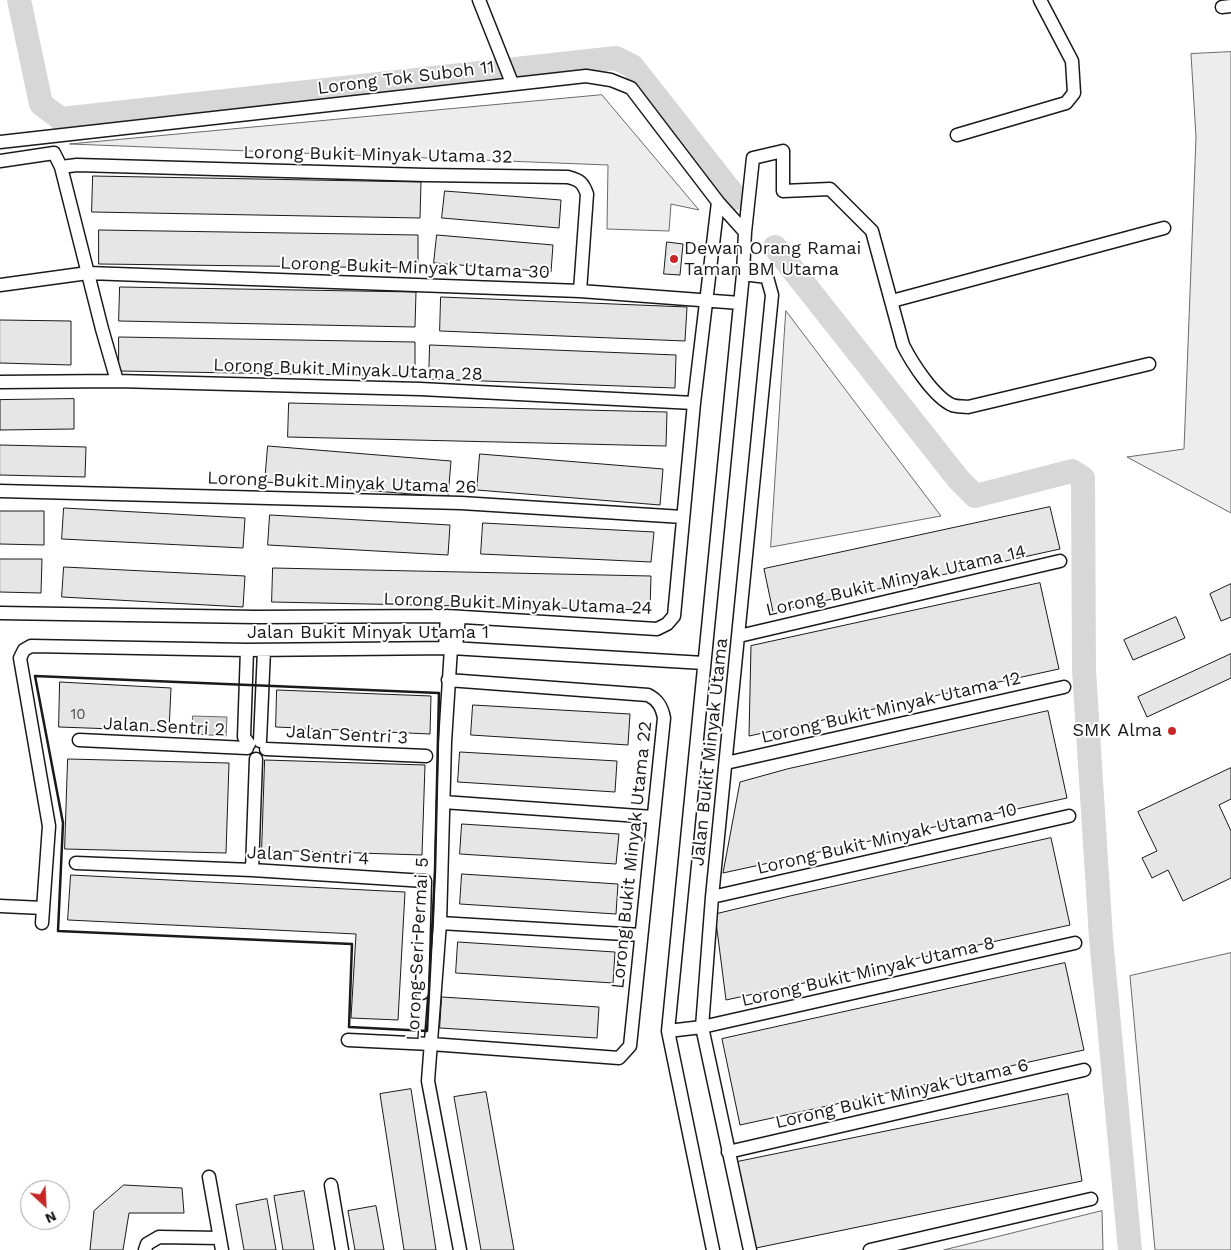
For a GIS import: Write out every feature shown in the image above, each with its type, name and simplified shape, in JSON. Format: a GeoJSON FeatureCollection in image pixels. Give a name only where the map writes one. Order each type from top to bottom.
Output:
{"type":"FeatureCollection","features":[{"type":"Feature","properties":{"kind":"street"},"geometry":{"type":"LineString","coordinates":[[479,0],[510,80]]}},
{"type":"Feature","properties":{"kind":"street"},"geometry":{"type":"LineString","coordinates":[[957,136],[1066,103],[1074,93],[1072,61],[1040,0]]}},
{"type":"Feature","properties":{"kind":"street","name":"Lorong Tok Suboh 11"},"geometry":{"type":"LineString","coordinates":[[0,142],[510,80],[586,76],[611,80],[631,88],[718,202],[745,232]]}},
{"type":"Feature","properties":{"kind":"street","name":"Jalan Bukit Minyak Utama"},"geometry":{"type":"LineString","coordinates":[[713,1250],[668,1031],[753,158],[783,151],[783,191],[830,189],[872,231],[892,301]]}},
{"type":"Feature","properties":{"kind":"street"},"geometry":{"type":"LineString","coordinates":[[0,161],[54,153],[61,167],[117,381]]}},
{"type":"Feature","properties":{"kind":"street","name":"Lorong Bukit Minyak Utama 32"},"geometry":{"type":"LineString","coordinates":[[61,167],[77,164],[426,175],[568,177],[579,180],[584,184],[587,194],[580,292]]}},
{"type":"Feature","properties":{"kind":"street","name":"Lorong Bukit Minyak Utama 24"},"geometry":{"type":"LineString","coordinates":[[0,612],[256,617],[453,617],[657,629],[667,624],[674,616],[694,403],[718,202]]}},
{"type":"Feature","properties":{"kind":"street"},"geometry":{"type":"LineString","coordinates":[[1149,364],[968,407],[954,406],[941,398],[912,362],[902,345],[892,301],[1164,228]]}},
{"type":"Feature","properties":{"kind":"street","name":"Lorong Bukit Minyak Utama 30"},"geometry":{"type":"LineString","coordinates":[[0,285],[88,273],[580,292],[740,303]]}},
{"type":"Feature","properties":{"kind":"street","name":"Jalan Bukit Minyak Utama"},"geometry":{"type":"LineString","coordinates":[[743,274],[767,277],[772,295],[712,897],[702,1027],[750,1250]]}},
{"type":"Feature","properties":{"kind":"street","name":"Lorong Bukit Minyak Utama 28"},"geometry":{"type":"LineString","coordinates":[[0,382],[117,381],[420,389],[694,403]]}},
{"type":"Feature","properties":{"kind":"street","name":"Lorong Bukit Minyak Utama 26"},"geometry":{"type":"LineString","coordinates":[[0,491],[451,503],[683,517]]}},
{"type":"Feature","properties":{"kind":"street","name":"Lorong Bukit Minyak Utama 14"},"geometry":{"type":"LineString","coordinates":[[739,636],[1060,561]]}},
{"type":"Feature","properties":{"kind":"street","name":"Lorong Seri Permai 5"},"geometry":{"type":"LineString","coordinates":[[453,617],[448,680],[440,923],[428,1081],[460,1250]]}},
{"type":"Feature","properties":{"kind":"street","name":"Jalan Bukit Minyak Utama 1"},"geometry":{"type":"LineString","coordinates":[[43,908],[49,826],[20,658],[24,650],[31,646],[247,650],[451,648],[704,663]]}},
{"type":"Feature","properties":{"kind":"street"},"geometry":{"type":"LineString","coordinates":[[247,650],[244,737],[264,755],[256,759],[252,870]]}},
{"type":"Feature","properties":{"kind":"street"},"geometry":{"type":"LineString","coordinates":[[256,746],[264,650]]}},
{"type":"Feature","properties":{"kind":"street","name":"Lorong Bukit Minyak Utama 22"},"geometry":{"type":"LineString","coordinates":[[431,1044],[619,1058],[630,1046],[664,718],[663,710],[654,698],[648,695],[448,680]]}},
{"type":"Feature","properties":{"kind":"street","name":"Lorong Bukit Minyak Utama 12"},"geometry":{"type":"LineString","coordinates":[[726,764],[1064,687]]}},
{"type":"Feature","properties":{"kind":"street","name":"Jalan Sentri 2"},"geometry":{"type":"LineString","coordinates":[[79,740],[256,746]]}},
{"type":"Feature","properties":{"kind":"street","name":"Jalan Sentri 3"},"geometry":{"type":"LineString","coordinates":[[256,746],[426,756]]}},
{"type":"Feature","properties":{"kind":"street"},"geometry":{"type":"LineString","coordinates":[[443,802],[654,817]]}},
{"type":"Feature","properties":{"kind":"street","name":"Lorong Bukit Minyak Utama 10"},"geometry":{"type":"LineString","coordinates":[[712,897],[1069,816]]}},
{"type":"Feature","properties":{"kind":"street","name":"Jalan Sentri 4"},"geometry":{"type":"LineString","coordinates":[[76,863],[252,870],[425,881],[422,992]]}},
{"type":"Feature","properties":{"kind":"street"},"geometry":{"type":"LineString","coordinates":[[0,906],[43,908],[42,923]]}},
{"type":"Feature","properties":{"kind":"street"},"geometry":{"type":"LineString","coordinates":[[440,923],[642,935]]}},
{"type":"Feature","properties":{"kind":"street","name":"Lorong Bukit Minyak Utama 8"},"geometry":{"type":"LineString","coordinates":[[668,1031],[702,1027],[1075,943]]}},
{"type":"Feature","properties":{"kind":"street"},"geometry":{"type":"LineString","coordinates":[[348,1040],[431,1044]]}},
{"type":"Feature","properties":{"kind":"street","name":"Lorong Bukit Minyak Utama 6"},"geometry":{"type":"LineString","coordinates":[[728,1152],[1084,1070]]}},
{"type":"Feature","properties":{"kind":"street"},"geometry":{"type":"LineString","coordinates":[[145,1250],[147,1244],[159,1237],[221,1244],[208,1177]]}},
{"type":"Feature","properties":{"kind":"street"},"geometry":{"type":"LineString","coordinates":[[331,1184],[342,1250]]}},
{"type":"Feature","properties":{"kind":"street"},"geometry":{"type":"LineString","coordinates":[[870,1250],[1091,1199]]}},
{"type":"Feature","properties":{"kind":"shaded area"},"geometry":{"type":"Polygon","coordinates":[[[1231,52],[1231,513],[1127,457],[1184,449],[1196,137],[1191,54],[1231,52]]]}},
{"type":"Feature","properties":{"kind":"shaded area"},"geometry":{"type":"Polygon","coordinates":[[[602,95],[699,210],[671,204],[669,231],[607,229],[608,165],[70,144],[602,95]]]}},
{"type":"Feature","properties":{"kind":"shaded area"},"geometry":{"type":"Polygon","coordinates":[[[786,311],[941,516],[771,547],[786,311]]]}},
{"type":"Feature","properties":{"kind":"shaded area"},"geometry":{"type":"Polygon","coordinates":[[[193,716],[227,717],[226,736],[192,734],[193,716]]]}},
{"type":"Feature","properties":{"kind":"shaded area"},"geometry":{"type":"Polygon","coordinates":[[[1231,953],[1231,1250],[1155,1250],[1130,976],[1231,953]]]}},
{"type":"Feature","properties":{"kind":"shaded area"},"geometry":{"type":"Polygon","coordinates":[[[1102,1211],[1103,1250],[944,1250],[1102,1211]]]}},
{"type":"Feature","properties":{"kind":"building"},"geometry":{"type":"Polygon","coordinates":[[[93,176],[421,182],[420,218],[92,212],[93,176]]]}},
{"type":"Feature","properties":{"kind":"building"},"geometry":{"type":"Polygon","coordinates":[[[445,191],[561,200],[559,228],[442,218],[445,191]]]}},
{"type":"Feature","properties":{"kind":"building"},"geometry":{"type":"Polygon","coordinates":[[[99,230],[418,235],[418,268],[99,264],[99,230]]]}},
{"type":"Feature","properties":{"kind":"building"},"geometry":{"type":"Polygon","coordinates":[[[437,235],[553,245],[551,272],[434,263],[437,235]]]}},
{"type":"Feature","properties":{"kind":"building","name":"Dewan Orang Ramai Taman BM Utama"},"geometry":{"type":"Polygon","coordinates":[[[667,242],[683,244],[680,275],[664,274],[667,242]]]}},
{"type":"Feature","properties":{"kind":"building"},"geometry":{"type":"Polygon","coordinates":[[[120,287],[416,292],[415,327],[119,321],[120,287]]]}},
{"type":"Feature","properties":{"kind":"building"},"geometry":{"type":"Polygon","coordinates":[[[441,297],[687,307],[685,341],[440,331],[441,297]]]}},
{"type":"Feature","properties":{"kind":"building"},"geometry":{"type":"Polygon","coordinates":[[[0,320],[71,321],[71,365],[0,363],[0,320]]]}},
{"type":"Feature","properties":{"kind":"building"},"geometry":{"type":"Polygon","coordinates":[[[119,337],[415,342],[415,376],[119,371],[119,337]]]}},
{"type":"Feature","properties":{"kind":"building"},"geometry":{"type":"Polygon","coordinates":[[[430,345],[676,355],[675,388],[429,379],[430,345]]]}},
{"type":"Feature","properties":{"kind":"building"},"geometry":{"type":"Polygon","coordinates":[[[74,399],[74,429],[0,430],[0,400],[74,399]]]}},
{"type":"Feature","properties":{"kind":"building"},"geometry":{"type":"Polygon","coordinates":[[[289,403],[667,412],[666,446],[288,437],[289,403]]]}},
{"type":"Feature","properties":{"kind":"building"},"geometry":{"type":"Polygon","coordinates":[[[0,445],[86,447],[85,477],[0,475],[0,445]]]}},
{"type":"Feature","properties":{"kind":"building"},"geometry":{"type":"Polygon","coordinates":[[[268,446],[451,461],[448,497],[265,482],[268,446]]]}},
{"type":"Feature","properties":{"kind":"building"},"geometry":{"type":"Polygon","coordinates":[[[480,454],[663,469],[660,505],[477,490],[480,454]]]}},
{"type":"Feature","properties":{"kind":"building"},"geometry":{"type":"Polygon","coordinates":[[[1050,507],[1060,549],[773,612],[764,569],[1050,507]]]}},
{"type":"Feature","properties":{"kind":"building"},"geometry":{"type":"Polygon","coordinates":[[[64,508],[245,518],[243,548],[62,539],[64,508]]]}},
{"type":"Feature","properties":{"kind":"building"},"geometry":{"type":"Polygon","coordinates":[[[0,511],[44,511],[44,545],[0,544],[0,511]]]}},
{"type":"Feature","properties":{"kind":"building"},"geometry":{"type":"Polygon","coordinates":[[[270,515],[450,525],[448,555],[268,545],[270,515]]]}},
{"type":"Feature","properties":{"kind":"building"},"geometry":{"type":"Polygon","coordinates":[[[483,523],[654,532],[651,562],[481,554],[483,523]]]}},
{"type":"Feature","properties":{"kind":"building"},"geometry":{"type":"Polygon","coordinates":[[[0,559],[42,559],[41,593],[0,592],[0,559]]]}},
{"type":"Feature","properties":{"kind":"building"},"geometry":{"type":"Polygon","coordinates":[[[64,567],[245,576],[243,607],[62,597],[64,567]]]}},
{"type":"Feature","properties":{"kind":"building"},"geometry":{"type":"Polygon","coordinates":[[[273,568],[651,576],[650,610],[272,602],[273,568]]]}},
{"type":"Feature","properties":{"kind":"building"},"geometry":{"type":"Polygon","coordinates":[[[1040,583],[1059,669],[749,736],[751,646],[1040,583]]]}},
{"type":"Feature","properties":{"kind":"building"},"geometry":{"type":"Polygon","coordinates":[[[1231,584],[1231,617],[1221,621],[1210,594],[1231,584]]]}},
{"type":"Feature","properties":{"kind":"building"},"geometry":{"type":"Polygon","coordinates":[[[1176,617],[1185,638],[1133,660],[1124,640],[1176,617]]]}},
{"type":"Feature","properties":{"kind":"building"},"geometry":{"type":"Polygon","coordinates":[[[1231,654],[1231,678],[1147,717],[1138,697],[1231,654]]]}},
{"type":"Feature","properties":{"kind":"building"},"geometry":{"type":"Polygon","coordinates":[[[60,682],[171,688],[169,731],[59,727],[60,682]]]}},
{"type":"Feature","properties":{"kind":"building"},"geometry":{"type":"Polygon","coordinates":[[[277,690],[431,696],[430,734],[276,727],[277,690]]]}},
{"type":"Feature","properties":{"kind":"building"},"geometry":{"type":"Polygon","coordinates":[[[473,705],[630,714],[628,745],[471,735],[473,705]]]}},
{"type":"Feature","properties":{"kind":"building"},"geometry":{"type":"Polygon","coordinates":[[[1048,711],[1067,798],[723,873],[740,782],[787,769],[1048,711]]]}},
{"type":"Feature","properties":{"kind":"building"},"geometry":{"type":"Polygon","coordinates":[[[460,752],[617,761],[615,792],[458,782],[460,752]]]}},
{"type":"Feature","properties":{"kind":"building"},"geometry":{"type":"Polygon","coordinates":[[[68,759],[229,763],[226,853],[65,849],[68,759]]]}},
{"type":"Feature","properties":{"kind":"building"},"geometry":{"type":"Polygon","coordinates":[[[265,760],[425,765],[422,855],[262,850],[265,760]]]}},
{"type":"Feature","properties":{"kind":"building"},"geometry":{"type":"Polygon","coordinates":[[[1231,768],[1231,799],[1219,805],[1231,831],[1231,878],[1183,901],[1168,870],[1152,878],[1142,858],[1157,851],[1138,812],[1231,768]]]}},
{"type":"Feature","properties":{"kind":"building"},"geometry":{"type":"Polygon","coordinates":[[[462,824],[619,834],[616,864],[460,854],[462,824]]]}},
{"type":"Feature","properties":{"kind":"building"},"geometry":{"type":"Polygon","coordinates":[[[1051,838],[1070,925],[726,1000],[715,914],[1051,838]]]}},
{"type":"Feature","properties":{"kind":"building"},"geometry":{"type":"Polygon","coordinates":[[[462,874],[618,884],[616,914],[460,904],[462,874]]]}},
{"type":"Feature","properties":{"kind":"building"},"geometry":{"type":"Polygon","coordinates":[[[71,875],[405,892],[398,1020],[351,1018],[356,934],[68,920],[71,875]]]}},
{"type":"Feature","properties":{"kind":"building"},"geometry":{"type":"Polygon","coordinates":[[[458,942],[615,952],[613,983],[456,973],[458,942]]]}},
{"type":"Feature","properties":{"kind":"building"},"geometry":{"type":"Polygon","coordinates":[[[1065,963],[1084,1050],[740,1125],[722,1039],[1065,963]]]}},
{"type":"Feature","properties":{"kind":"building"},"geometry":{"type":"Polygon","coordinates":[[[442,997],[599,1007],[597,1038],[440,1028],[442,997]]]}},
{"type":"Feature","properties":{"kind":"building"},"geometry":{"type":"Polygon","coordinates":[[[411,1089],[436,1250],[404,1250],[380,1094],[411,1089]]]}},
{"type":"Feature","properties":{"kind":"building"},"geometry":{"type":"Polygon","coordinates":[[[486,1092],[514,1250],[481,1250],[454,1097],[486,1092]]]}},
{"type":"Feature","properties":{"kind":"building"},"geometry":{"type":"Polygon","coordinates":[[[1068,1094],[1082,1181],[756,1248],[737,1162],[1068,1094]]]}},
{"type":"Feature","properties":{"kind":"building"},"geometry":{"type":"Polygon","coordinates":[[[124,1185],[182,1188],[184,1213],[129,1213],[123,1250],[90,1250],[94,1211],[124,1185]]]}},
{"type":"Feature","properties":{"kind":"building"},"geometry":{"type":"Polygon","coordinates":[[[304,1191],[314,1250],[283,1250],[274,1196],[304,1191]]]}},
{"type":"Feature","properties":{"kind":"building"},"geometry":{"type":"Polygon","coordinates":[[[267,1199],[276,1250],[244,1250],[236,1205],[267,1199]]]}},
{"type":"Feature","properties":{"kind":"building"},"geometry":{"type":"Polygon","coordinates":[[[376,1206],[384,1250],[355,1250],[348,1211],[376,1206]]]}},
{"type":"Feature","properties":{"kind":"waterway"},"geometry":{"type":"LineString","coordinates":[[19,0],[41,104],[61,119],[616,58],[632,66],[736,198]]}},
{"type":"Feature","properties":{"kind":"waterway"},"geometry":{"type":"LineString","coordinates":[[775,247],[959,480],[975,496],[1072,471],[1083,478],[1084,670],[1101,938],[1130,1250]]}},
{"type":"Feature","properties":{"kind":"wall"},"geometry":{"type":"LineString","coordinates":[[35,676],[439,693],[435,871],[427,1031],[349,1027],[352,944],[58,931],[63,823],[35,676]]}},
{"type":"Feature","properties":{"kind":"place","name":"Dewan Orang Ramai Taman BM Utama"},"geometry":{"type":"Point","coordinates":[674,259]}},
{"type":"Feature","properties":{"kind":"place","name":"SMK Alma"},"geometry":{"type":"Point","coordinates":[1172,731]}}]}
